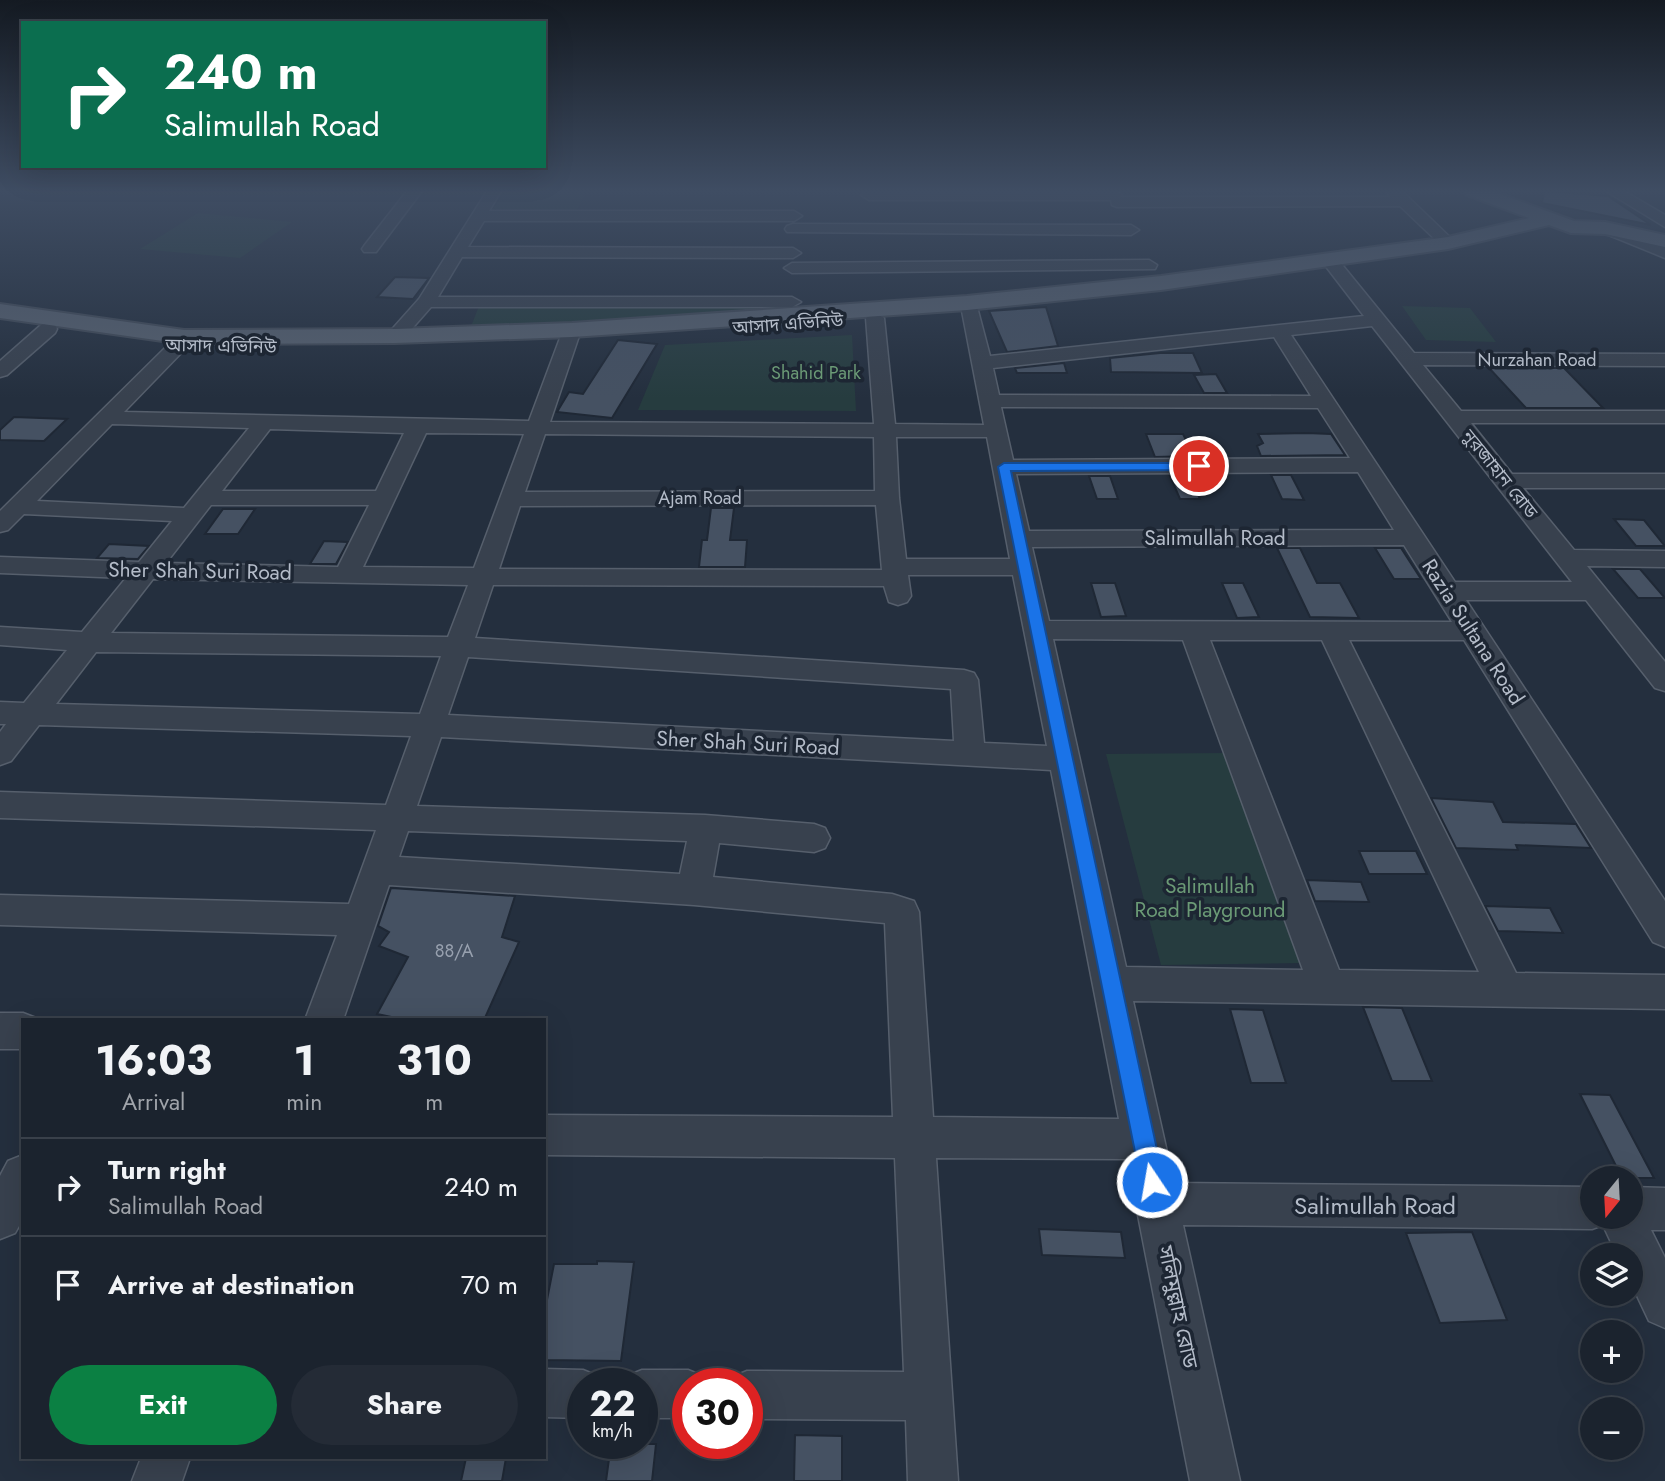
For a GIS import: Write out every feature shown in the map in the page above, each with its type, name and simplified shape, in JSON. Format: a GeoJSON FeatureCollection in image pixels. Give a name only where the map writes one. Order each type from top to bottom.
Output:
{"type":"FeatureCollection","features":[{"type":"Feature","properties":{"kind":"main road","name":"আসাদ এভিনিউ"},"geometry":{"type":"LineString","coordinates":[[0,322],[176,348],[386,346],[875,318],[969,307],[1148,260]]}},
{"type":"Feature","properties":{"kind":"main road","name":"আসাদ এভিনিউ"},"geometry":{"type":"LineString","coordinates":[[1153,260],[1332,264],[1355,260]]}},
{"type":"Feature","properties":{"kind":"main road","name":"আসাদ এভিনিউ"},"geometry":{"type":"LineString","coordinates":[[1332,264],[1353,260]]}},
{"type":"Feature","properties":{"kind":"main road","name":"আসাদ এভিনিউ"},"geometry":{"type":"LineString","coordinates":[[0,312],[184,337],[395,336],[571,335],[791,309],[969,307]]}},
{"type":"Feature","properties":{"kind":"street"},"geometry":{"type":"LineString","coordinates":[[395,336],[426,302],[452,260]]}},
{"type":"Feature","properties":{"kind":"street"},"geometry":{"type":"LineString","coordinates":[[426,302],[791,309],[793,260]]}},
{"type":"Feature","properties":{"kind":"street","name":"নুরজাহান রোড"},"geometry":{"type":"LineString","coordinates":[[1332,264],[1593,591],[1652,649],[1665,681]]}},
{"type":"Feature","properties":{"kind":"street","name":"সলিমুল্লাহ রোড"},"geometry":{"type":"LineString","coordinates":[[969,307],[1215,1481]]}},
{"type":"Feature","properties":{"kind":"street"},"geometry":{"type":"LineString","coordinates":[[875,318],[885,432],[887,498],[896,580]]}},
{"type":"Feature","properties":{"kind":"street"},"geometry":{"type":"LineString","coordinates":[[982,363],[1378,320]]}},
{"type":"Feature","properties":{"kind":"street"},"geometry":{"type":"LineString","coordinates":[[0,371],[48,330]]}},
{"type":"Feature","properties":{"kind":"street","name":"Razia Sultana Road"},"geometry":{"type":"LineString","coordinates":[[1280,332],[1472,631],[1651,890],[1665,932]]}},
{"type":"Feature","properties":{"kind":"street"},"geometry":{"type":"LineString","coordinates":[[325,1018],[571,335]]}},
{"type":"Feature","properties":{"kind":"street"},"geometry":{"type":"LineString","coordinates":[[0,525],[176,348]]}},
{"type":"Feature","properties":{"kind":"street","name":"Nurzahan Road"},"geometry":{"type":"LineString","coordinates":[[1408,359],[1665,360]]}},
{"type":"Feature","properties":{"kind":"street"},"geometry":{"type":"LineString","coordinates":[[106,418],[418,427],[885,432],[993,416],[1325,402]]}},
{"type":"Feature","properties":{"kind":"street"},"geometry":{"type":"LineString","coordinates":[[1454,417],[1665,417]]}},
{"type":"Feature","properties":{"kind":"street"},"geometry":{"type":"LineString","coordinates":[[0,753],[265,422]]}},
{"type":"Feature","properties":{"kind":"street"},"geometry":{"type":"LineString","coordinates":[[347,574],[418,427]]}},
{"type":"Feature","properties":{"kind":"street"},"geometry":{"type":"LineString","coordinates":[[1004,467],[1366,465]]}},
{"type":"Feature","properties":{"kind":"street"},"geometry":{"type":"LineString","coordinates":[[1506,481],[1665,481]]}},
{"type":"Feature","properties":{"kind":"street"},"geometry":{"type":"LineString","coordinates":[[18,507],[197,507],[384,498]]}},
{"type":"Feature","properties":{"kind":"street","name":"Ajam Road"},"geometry":{"type":"LineString","coordinates":[[513,499],[887,498]]}},
{"type":"Feature","properties":{"kind":"street","name":"Salimullah Road"},"geometry":{"type":"LineString","coordinates":[[896,580],[1021,553],[1412,537]]}},
{"type":"Feature","properties":{"kind":"street"},"geometry":{"type":"LineString","coordinates":[[1567,558],[1665,559]]}},
{"type":"Feature","properties":{"kind":"street","name":"Sher Shah Suri Road"},"geometry":{"type":"LineString","coordinates":[[0,565],[145,572],[484,578],[896,580]]}},
{"type":"Feature","properties":{"kind":"street"},"geometry":{"type":"LineString","coordinates":[[1447,591],[1593,591]]}},
{"type":"Feature","properties":{"kind":"street"},"geometry":{"type":"LineString","coordinates":[[1193,629],[1327,986]]}},
{"type":"Feature","properties":{"kind":"street"},"geometry":{"type":"LineString","coordinates":[[1038,630],[1472,631]]}},
{"type":"Feature","properties":{"kind":"street"},"geometry":{"type":"LineString","coordinates":[[1331,630],[1505,988]]}},
{"type":"Feature","properties":{"kind":"street"},"geometry":{"type":"LineString","coordinates":[[0,636],[89,642],[459,647],[964,680],[970,755]]}},
{"type":"Feature","properties":{"kind":"street","name":"Sher Shah Suri Road"},"geometry":{"type":"LineString","coordinates":[[0,713],[431,724],[1064,759]]}},
{"type":"Feature","properties":{"kind":"street"},"geometry":{"type":"LineString","coordinates":[[0,805],[705,828],[814,838]]}},
{"type":"Feature","properties":{"kind":"street"},"geometry":{"type":"LineString","coordinates":[[694,890],[705,828]]}},
{"type":"Feature","properties":{"kind":"street"},"geometry":{"type":"LineString","coordinates":[[378,870],[694,890],[878,907],[902,912],[933,1481]]}},
{"type":"Feature","properties":{"kind":"street"},"geometry":{"type":"LineString","coordinates":[[0,910],[360,920]]}},
{"type":"Feature","properties":{"kind":"street"},"geometry":{"type":"LineString","coordinates":[[1111,984],[1665,992]]}},
{"type":"Feature","properties":{"kind":"street"},"geometry":{"type":"LineString","coordinates":[[0,1031],[21,1031]]}},
{"type":"Feature","properties":{"kind":"street"},"geometry":{"type":"LineString","coordinates":[[546,1135],[1143,1139]]}},
{"type":"Feature","properties":{"kind":"street"},"geometry":{"type":"LineString","coordinates":[[0,1218],[21,1180]]}},
{"type":"Feature","properties":{"kind":"street","name":"Salimullah Road"},"geometry":{"type":"LineString","coordinates":[[1157,1204],[1580,1208]]}},
{"type":"Feature","properties":{"kind":"street"},"geometry":{"type":"LineString","coordinates":[[1643,1208],[1665,1209]]}},
{"type":"Feature","properties":{"kind":"street"},"geometry":{"type":"LineString","coordinates":[[1628,1229],[1665,1304]]}},
{"type":"Feature","properties":{"kind":"street"},"geometry":{"type":"LineString","coordinates":[[546,1394],[567,1394]]}},
{"type":"Feature","properties":{"kind":"street"},"geometry":{"type":"LineString","coordinates":[[763,1395],[928,1395]]}},
{"type":"Feature","properties":{"kind":"street"},"geometry":{"type":"LineString","coordinates":[[157,1481],[165,1459]]}},
{"type":"Feature","properties":{"kind":"green space"},"geometry":{"type":"Polygon","coordinates":[[[778,304],[779,312],[470,329],[479,306],[778,304]]]}},
{"type":"Feature","properties":{"kind":"green space"},"geometry":{"type":"Polygon","coordinates":[[[1402,306],[1470,308],[1496,342],[1426,340],[1402,306]]]}},
{"type":"Feature","properties":{"kind":"green space","name":"Shahid Park"},"geometry":{"type":"Polygon","coordinates":[[[852,335],[856,411],[638,410],[665,345],[852,335]]]}},
{"type":"Feature","properties":{"kind":"green space","name":"Salimullah Road Playground"},"geometry":{"type":"Polygon","coordinates":[[[1225,753],[1302,963],[1161,965],[1106,754],[1225,753]]]}},
{"type":"Feature","properties":{"kind":"building"},"geometry":{"type":"Polygon","coordinates":[[[395,277],[429,278],[413,299],[377,297],[395,277]]]}},
{"type":"Feature","properties":{"kind":"building"},"geometry":{"type":"Polygon","coordinates":[[[1046,307],[1058,346],[1007,352],[989,311],[1046,307]]]}},
{"type":"Feature","properties":{"kind":"building"},"geometry":{"type":"Polygon","coordinates":[[[618,340],[657,344],[612,418],[557,412],[569,392],[583,394],[618,340]]]}},
{"type":"Feature","properties":{"kind":"building"},"geometry":{"type":"Polygon","coordinates":[[[1193,353],[1202,373],[1111,372],[1110,358],[1193,353]]]}},
{"type":"Feature","properties":{"kind":"building"},"geometry":{"type":"Polygon","coordinates":[[[1064,363],[1067,373],[1017,373],[1015,368],[1064,363]]]}},
{"type":"Feature","properties":{"kind":"building"},"geometry":{"type":"Polygon","coordinates":[[[1489,368],[1564,368],[1603,408],[1526,408],[1489,368]]]}},
{"type":"Feature","properties":{"kind":"building"},"geometry":{"type":"Polygon","coordinates":[[[1216,374],[1227,393],[1204,393],[1194,375],[1216,374]]]}},
{"type":"Feature","properties":{"kind":"building"},"geometry":{"type":"Polygon","coordinates":[[[14,417],[67,419],[44,441],[0,440],[0,430],[14,417]]]}},
{"type":"Feature","properties":{"kind":"building"},"geometry":{"type":"Polygon","coordinates":[[[1146,434],[1183,434],[1194,456],[1155,457],[1146,434]]]}},
{"type":"Feature","properties":{"kind":"building"},"geometry":{"type":"Polygon","coordinates":[[[1258,434],[1331,434],[1345,455],[1261,456],[1257,446],[1263,443],[1258,434]]]}},
{"type":"Feature","properties":{"kind":"building"},"geometry":{"type":"Polygon","coordinates":[[[1271,475],[1291,475],[1304,500],[1282,499],[1271,475]]]}},
{"type":"Feature","properties":{"kind":"building"},"geometry":{"type":"Polygon","coordinates":[[[1089,476],[1110,476],[1118,499],[1097,499],[1089,476]]]}},
{"type":"Feature","properties":{"kind":"building"},"geometry":{"type":"Polygon","coordinates":[[[1170,476],[1190,476],[1200,499],[1180,499],[1170,476]]]}},
{"type":"Feature","properties":{"kind":"building"},"geometry":{"type":"Polygon","coordinates":[[[711,508],[734,508],[730,540],[747,540],[745,567],[699,567],[702,540],[707,540],[711,508]]]}},
{"type":"Feature","properties":{"kind":"building"},"geometry":{"type":"Polygon","coordinates":[[[223,509],[255,509],[238,534],[205,534],[223,509]]]}},
{"type":"Feature","properties":{"kind":"building"},"geometry":{"type":"Polygon","coordinates":[[[1614,519],[1644,520],[1665,546],[1636,546],[1614,519]]]}},
{"type":"Feature","properties":{"kind":"building"},"geometry":{"type":"Polygon","coordinates":[[[324,541],[348,542],[336,564],[310,564],[324,541]]]}},
{"type":"Feature","properties":{"kind":"building"},"geometry":{"type":"Polygon","coordinates":[[[109,544],[149,546],[138,559],[97,558],[109,544]]]}},
{"type":"Feature","properties":{"kind":"building"},"geometry":{"type":"Polygon","coordinates":[[[1277,548],[1300,548],[1317,583],[1340,583],[1359,618],[1310,617],[1277,548]]]}},
{"type":"Feature","properties":{"kind":"building"},"geometry":{"type":"Polygon","coordinates":[[[1375,548],[1401,548],[1421,579],[1394,579],[1375,548]]]}},
{"type":"Feature","properties":{"kind":"building"},"geometry":{"type":"Polygon","coordinates":[[[1613,569],[1640,569],[1665,598],[1638,598],[1613,569]]]}},
{"type":"Feature","properties":{"kind":"building"},"geometry":{"type":"Polygon","coordinates":[[[1091,583],[1115,583],[1126,616],[1101,617],[1091,583]]]}},
{"type":"Feature","properties":{"kind":"building"},"geometry":{"type":"Polygon","coordinates":[[[1222,583],[1243,583],[1259,617],[1237,618],[1222,583]]]}},
{"type":"Feature","properties":{"kind":"building"},"geometry":{"type":"Polygon","coordinates":[[[1431,798],[1493,802],[1503,822],[1576,824],[1591,848],[1516,845],[1518,850],[1456,848],[1431,798]]]}},
{"type":"Feature","properties":{"kind":"building"},"geometry":{"type":"Polygon","coordinates":[[[1359,851],[1416,851],[1427,874],[1369,874],[1359,851]]]}},
{"type":"Feature","properties":{"kind":"building"},"geometry":{"type":"Polygon","coordinates":[[[1307,880],[1361,882],[1369,902],[1315,901],[1307,880]]]}},
{"type":"Feature","properties":{"kind":"building"},"geometry":{"type":"Polygon","coordinates":[[[391,888],[515,896],[502,937],[519,942],[485,1018],[396,1018],[377,1014],[408,957],[379,946],[389,932],[378,926],[391,888]]]}},
{"type":"Feature","properties":{"kind":"building"},"geometry":{"type":"Polygon","coordinates":[[[1485,906],[1550,908],[1563,933],[1498,931],[1485,906]]]}},
{"type":"Feature","properties":{"kind":"building"},"geometry":{"type":"Polygon","coordinates":[[[1363,1007],[1402,1008],[1432,1081],[1392,1081],[1363,1007]]]}},
{"type":"Feature","properties":{"kind":"building"},"geometry":{"type":"Polygon","coordinates":[[[1230,1009],[1263,1010],[1286,1083],[1251,1083],[1230,1009]]]}},
{"type":"Feature","properties":{"kind":"building"},"geometry":{"type":"Polygon","coordinates":[[[1580,1094],[1610,1095],[1654,1178],[1643,1178],[1643,1166],[1616,1166],[1580,1094]]]}},
{"type":"Feature","properties":{"kind":"building"},"geometry":{"type":"Polygon","coordinates":[[[1039,1229],[1121,1232],[1125,1258],[1042,1255],[1039,1229]]]}},
{"type":"Feature","properties":{"kind":"building"},"geometry":{"type":"Polygon","coordinates":[[[1472,1232],[1507,1320],[1440,1323],[1406,1233],[1472,1232]]]}},
{"type":"Feature","properties":{"kind":"building"},"geometry":{"type":"Polygon","coordinates":[[[597,1261],[634,1262],[621,1361],[546,1360],[546,1305],[554,1264],[597,1264],[597,1261]]]}},
{"type":"Feature","properties":{"kind":"building"},"geometry":{"type":"Polygon","coordinates":[[[795,1435],[842,1436],[842,1481],[794,1481],[795,1435]]]}},
{"type":"Feature","properties":{"kind":"building"},"geometry":{"type":"Polygon","coordinates":[[[466,1459],[506,1459],[502,1481],[461,1481],[466,1459]]]}},
{"type":"Feature","properties":{"kind":"building"},"geometry":{"type":"Polygon","coordinates":[[[609,1459],[654,1459],[652,1481],[606,1481],[609,1459]]]}},
{"type":"Feature","properties":{"kind":"route"},"geometry":{"type":"LineString","coordinates":[[1152,1182],[1004,467],[1199,466]]}}]}
